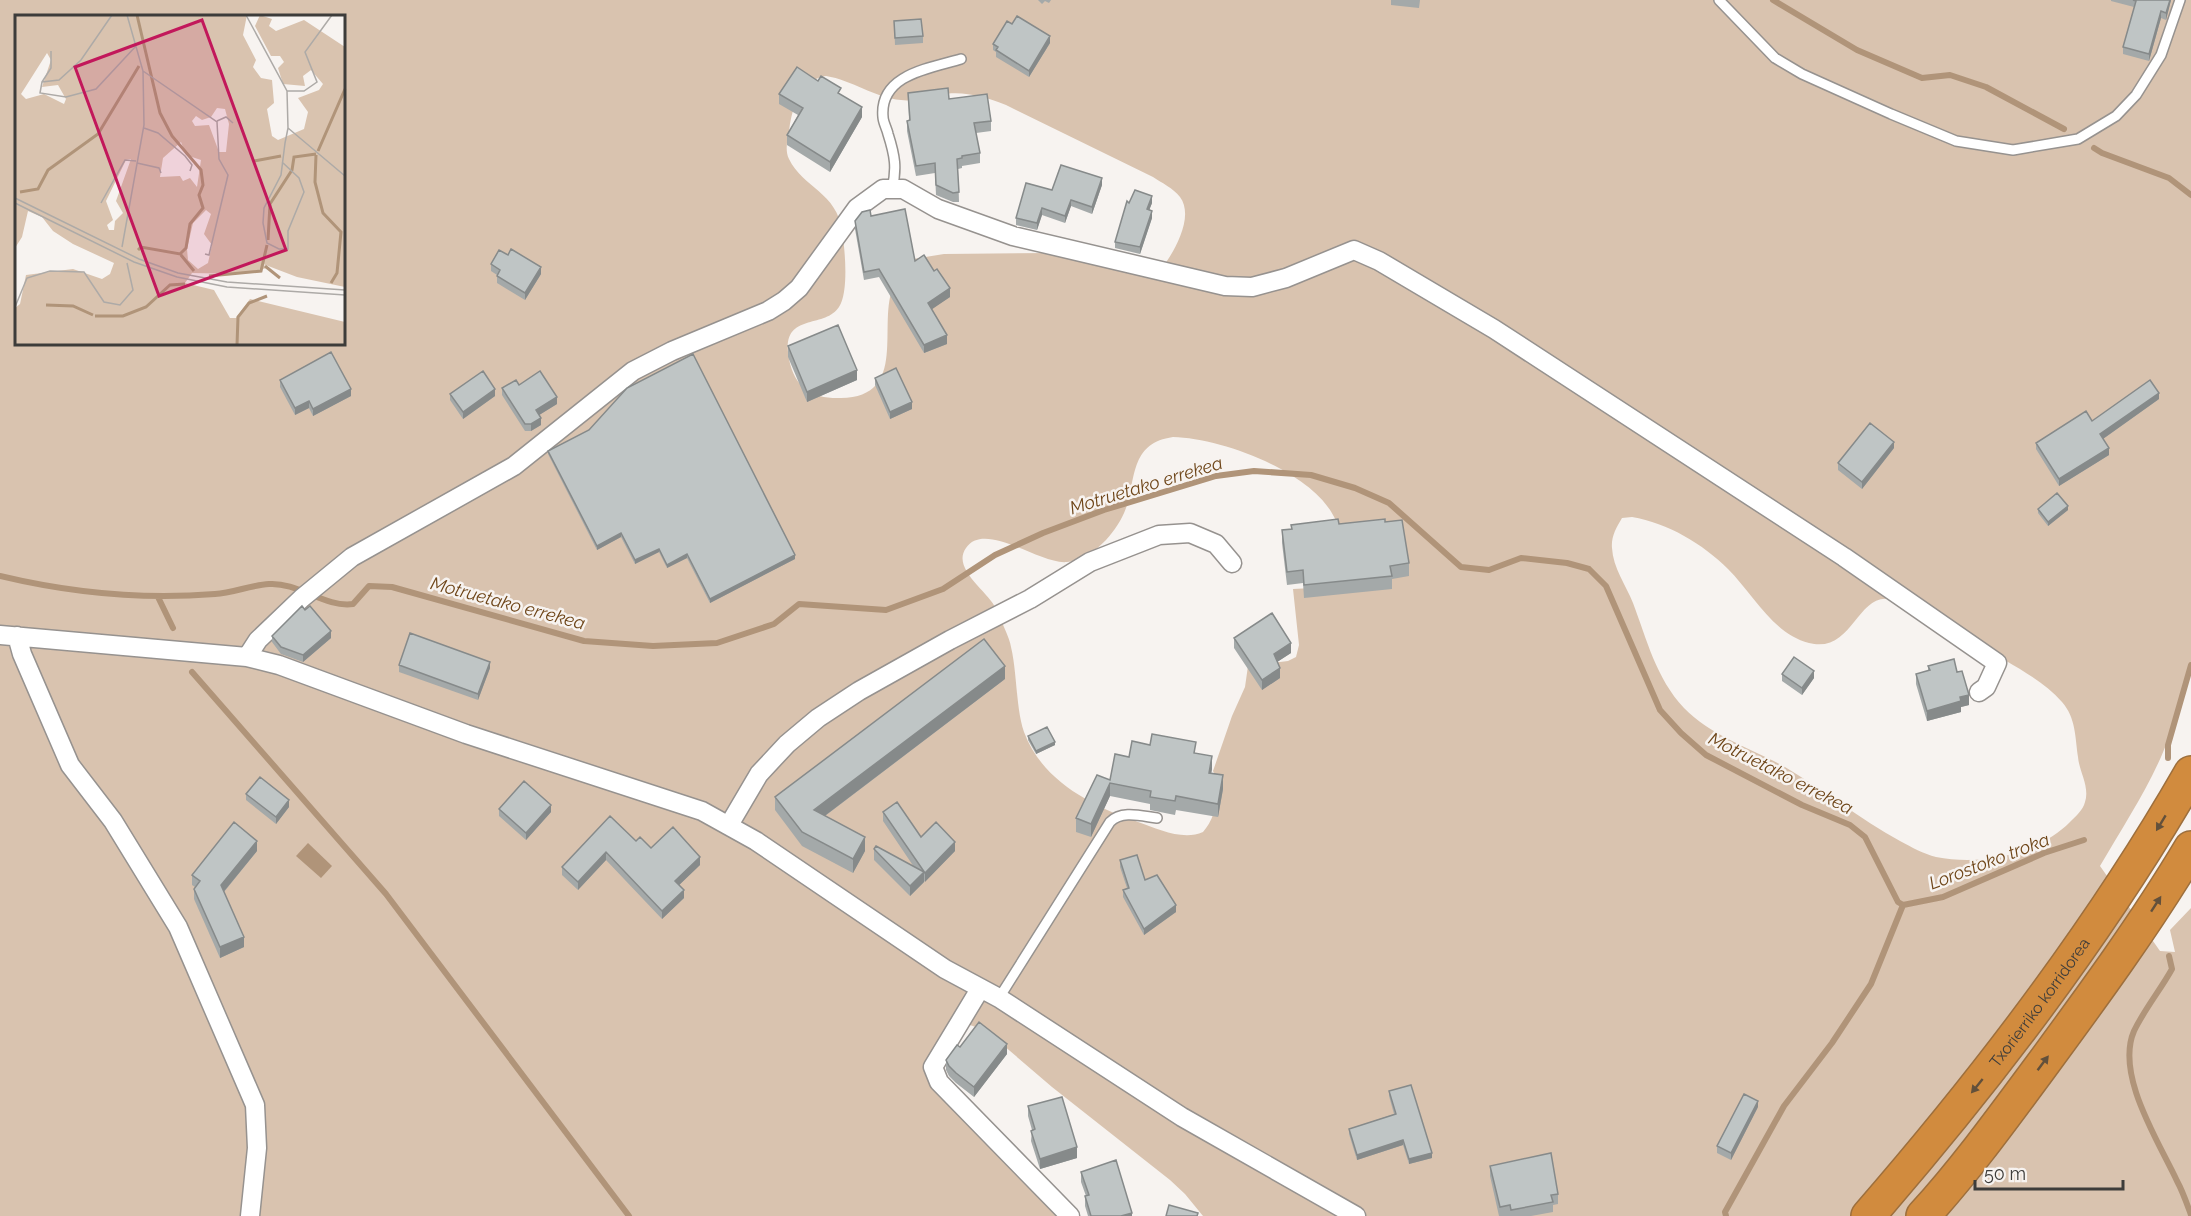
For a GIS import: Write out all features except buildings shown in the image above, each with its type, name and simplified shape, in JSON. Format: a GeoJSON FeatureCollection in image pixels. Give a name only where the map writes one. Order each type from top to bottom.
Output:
{"type":"FeatureCollection","features":[{"type":"Feature","properties":{"kind":"highway","name":"Txorierriko korridorea"},"geometry":{"type":"LineString","coordinates":[[1868,1216],[1965,1102],[2057,980],[2107,908],[2191,773]]}},
{"type":"Feature","properties":{"kind":"highway"},"geometry":{"type":"LineString","coordinates":[[1923,1216],[1978,1149],[2088,1003],[2191,848]]}},
{"type":"Feature","properties":{"kind":"street"},"geometry":{"type":"LineString","coordinates":[[247,657],[258,640],[352,557],[514,466],[633,371],[672,351],[768,311],[784,301],[799,288],[857,208],[883,189],[903,189],[938,209],[1013,236],[1225,286],[1252,287],[1286,278],[1354,250],[1379,261],[1504,335],[1844,557],[1997,663],[1986,687],[1979,692]]}},
{"type":"Feature","properties":{"kind":"street"},"geometry":{"type":"LineString","coordinates":[[729,825],[759,774],[818,718],[858,692],[950,640],[1030,599],[1090,562],[1159,535],[1190,533],[1216,544],[1232,563]]}},
{"type":"Feature","properties":{"kind":"street"},"geometry":{"type":"LineString","coordinates":[[8,635],[247,657],[279,665],[466,734],[702,812],[756,841],[945,969],[999,998],[1182,1118],[1356,1216]]}},
{"type":"Feature","properties":{"kind":"street"},"geometry":{"type":"LineString","coordinates":[[8,635],[22,654],[70,765],[113,820],[178,927],[255,1105],[257,1148],[250,1216]]}},
{"type":"Feature","properties":{"kind":"street"},"geometry":{"type":"LineString","coordinates":[[980,988],[933,1067],[939,1082],[1070,1216]]}},
{"type":"Feature","properties":{"kind":"lane"},"geometry":{"type":"LineString","coordinates":[[1719,0],[1775,58],[1802,74],[1956,141],[2013,150],[2078,139],[2116,116],[2136,95],[2160,55],[2180,0]]}},
{"type":"Feature","properties":{"kind":"lane"},"geometry":{"type":"LineString","coordinates":[[892,189],[897,169],[883,117],[884,100],[896,82],[913,73],[962,60]]}},
{"type":"Feature","properties":{"kind":"lane"},"geometry":{"type":"LineString","coordinates":[[999,998],[1110,822],[1122,815],[1157,818]]}},
{"type":"Feature","properties":{"kind":"shaded area"},"geometry":{"type":"Polygon","coordinates":[[[0,0],[2191,0],[2191,669],[2161,757],[2140,799],[2100,866],[2160,951],[2175,952],[2170,930],[2191,908],[2191,1216],[1203,1216],[1170,1180],[1052,1087],[1003,1045],[981,1029],[962,1024],[940,1075],[1067,1216],[0,1216],[0,0]],[[826,76],[808,84],[797,101],[787,146],[789,159],[795,169],[834,207],[839,218],[844,248],[845,281],[839,307],[824,318],[797,328],[791,334],[788,344],[789,359],[796,378],[801,385],[814,394],[841,398],[862,394],[876,385],[883,372],[887,355],[889,301],[894,285],[913,259],[944,254],[1051,253],[1165,264],[1178,241],[1185,213],[1180,197],[1174,191],[1153,177],[1006,105],[981,97],[956,93],[915,100],[891,99],[826,76]],[[1173,437],[1160,440],[1143,453],[1135,471],[1123,515],[1106,540],[1088,555],[1073,561],[1056,561],[999,541],[986,539],[975,541],[966,548],[963,564],[992,602],[1007,634],[1013,657],[1021,723],[1032,749],[1043,764],[1070,789],[1103,808],[1162,831],[1187,835],[1203,832],[1215,811],[1218,794],[1213,771],[1232,716],[1245,687],[1248,666],[1288,661],[1296,657],[1299,645],[1293,589],[1331,587],[1339,527],[1321,499],[1305,484],[1285,471],[1215,443],[1173,437]],[[1632,517],[1622,518],[1614,533],[1612,544],[1617,569],[1666,684],[1684,708],[1706,726],[1785,767],[1900,841],[1936,857],[1989,859],[2025,850],[2057,833],[2083,808],[2086,791],[2074,728],[2067,708],[2053,693],[2021,670],[1942,621],[1897,600],[1878,600],[1869,605],[1845,633],[1835,640],[1823,644],[1809,643],[1796,638],[1774,622],[1728,569],[1708,551],[1672,529],[1632,517]]]}},
{"type":"Feature","properties":{"kind":"shaded area"},"geometry":{"type":"Polygon","coordinates":[[[308,843],[332,866],[321,878],[296,856],[308,843]]]}},
{"type":"Feature","properties":{"kind":"waterway"},"geometry":{"type":"LineString","coordinates":[[1773,0],[1857,50],[1922,78],[1950,75],[1986,87],[2064,129]]}},
{"type":"Feature","properties":{"kind":"waterway"},"geometry":{"type":"LineString","coordinates":[[2094,148],[2169,178],[2191,195]]}},
{"type":"Feature","properties":{"kind":"waterway","name":"Motruetako errekea"},"geometry":{"type":"LineString","coordinates":[[0,576],[80,591],[161,596],[215,594],[280,584],[343,604],[353,604],[369,586],[392,587],[584,641],[653,646],[717,643],[774,624],[799,604],[886,610],[943,589],[995,555],[1043,533],[1104,510],[1216,476],[1254,471],[1311,475],[1355,488],[1389,503],[1461,567],[1489,570],[1521,558],[1567,563],[1589,569],[1606,586],[1660,710],[1681,733],[1706,755],[1802,805],[1850,825],[1865,837],[1898,902],[1903,905],[1871,984],[1832,1043],[1784,1106],[1725,1212],[1726,1216]]}},
{"type":"Feature","properties":{"kind":"waterway"},"geometry":{"type":"LineString","coordinates":[[158,597],[173,628]]}},
{"type":"Feature","properties":{"kind":"waterway"},"geometry":{"type":"LineString","coordinates":[[2168,758],[2168,745],[2191,665]]}},
{"type":"Feature","properties":{"kind":"waterway"},"geometry":{"type":"LineString","coordinates":[[192,672],[386,894],[629,1216]]}},
{"type":"Feature","properties":{"kind":"waterway","name":"Lorostoko troka"},"geometry":{"type":"LineString","coordinates":[[1903,905],[1943,897],[2044,853],[2084,840]]}},
{"type":"Feature","properties":{"kind":"waterway","name":"Lorostoko troka"},"geometry":{"type":"LineString","coordinates":[[2169,956],[2172,969],[2134,1031],[2130,1048],[2130,1068],[2150,1128],[2181,1189],[2191,1215]]}}]}
